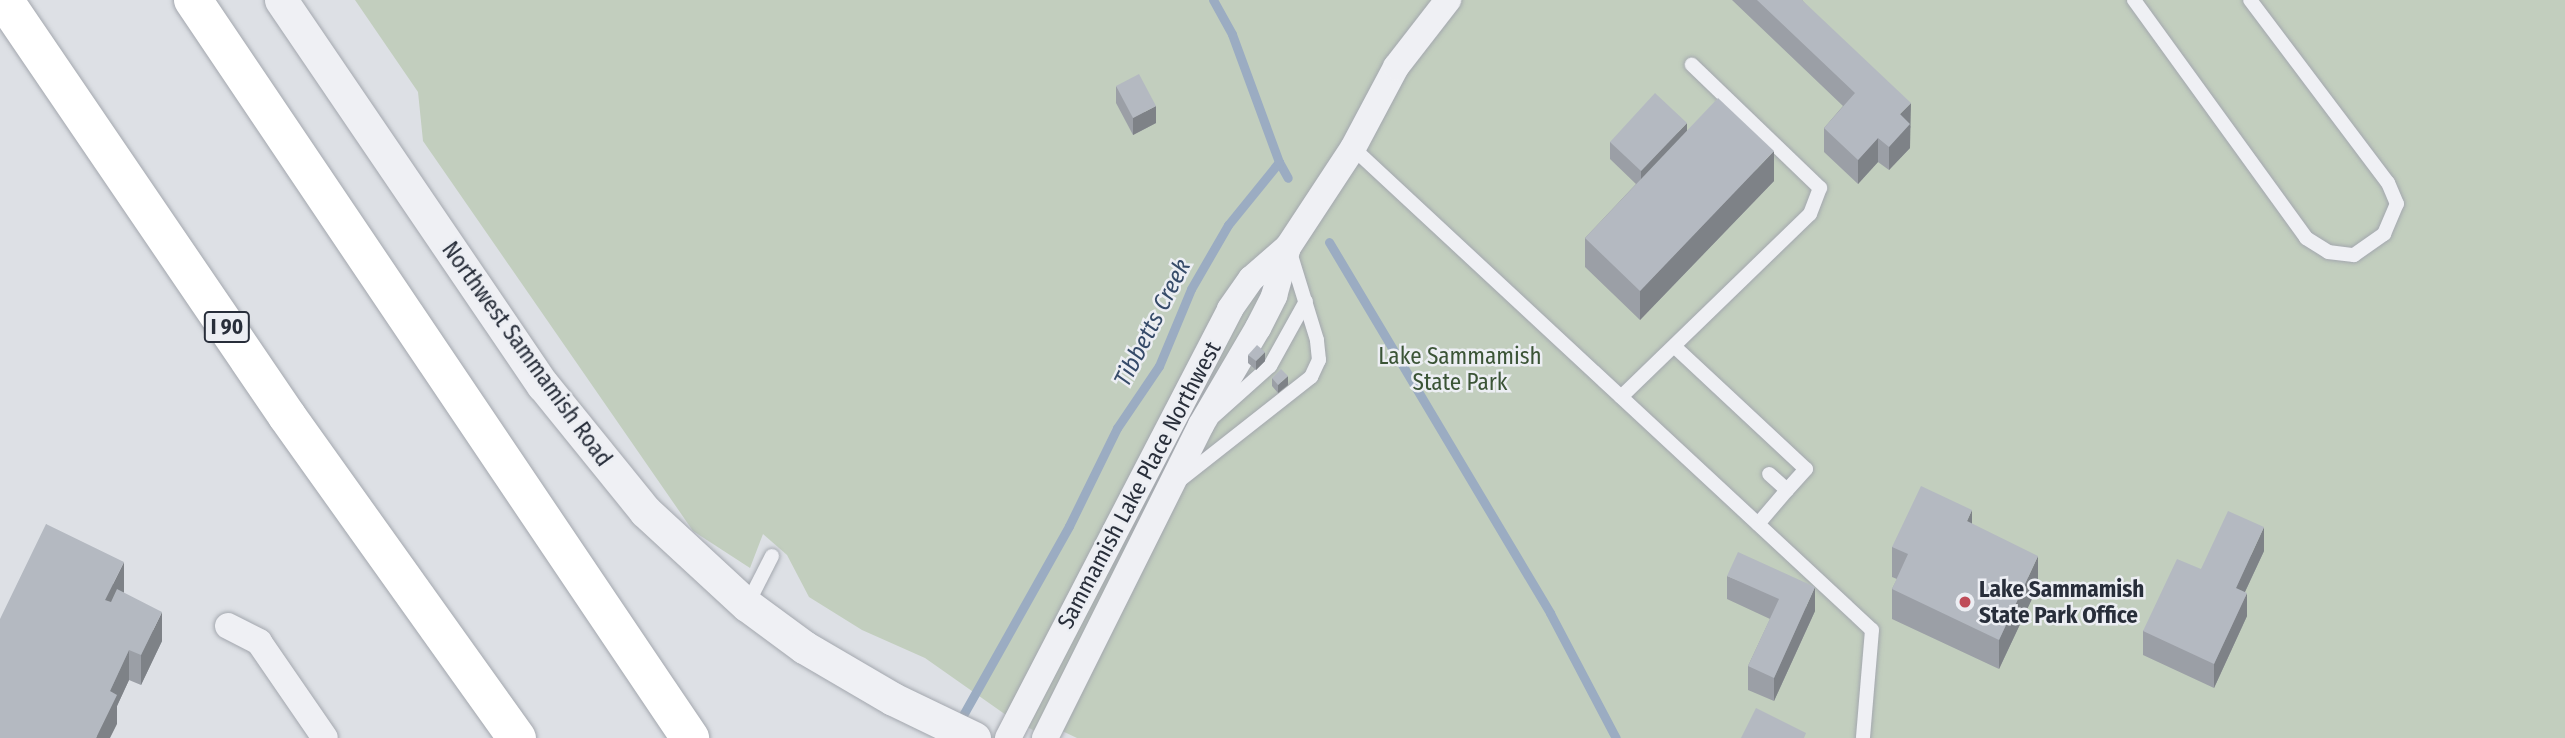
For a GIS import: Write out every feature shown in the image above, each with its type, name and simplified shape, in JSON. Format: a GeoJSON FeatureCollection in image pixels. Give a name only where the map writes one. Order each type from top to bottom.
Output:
{"type":"FeatureCollection","features":[{"type":"Feature","properties":{"kind":"highway","name":"I 90"},"geometry":{"type":"LineString","coordinates":[[4,0],[287,416],[517,738]]}},
{"type":"Feature","properties":{"kind":"highway"},"geometry":{"type":"LineString","coordinates":[[193,0],[690,738]]}},
{"type":"Feature","properties":{"kind":"highway"},"geometry":{"type":"LineString","coordinates":[[457,651],[509,738]]}},
{"type":"Feature","properties":{"kind":"street","name":"Northwest Sammamish Road"},"geometry":{"type":"LineString","coordinates":[[281,0],[543,385],[597,455],[670,538],[747,605],[833,665],[974,738]]}},
{"type":"Feature","properties":{"kind":"street","name":"Sammamish Lake Place Northwest"},"geometry":{"type":"LineString","coordinates":[[1008,738],[1230,309],[1251,279],[1288,247],[1353,148],[1396,67],[1448,0]]}},
{"type":"Feature","properties":{"kind":"street","name":"Sammamish Lake Place Northwest"},"geometry":{"type":"LineString","coordinates":[[1045,738],[1201,425],[1274,296],[1288,247]]}},
{"type":"Feature","properties":{"kind":"street"},"geometry":{"type":"LineString","coordinates":[[228,626],[259,642],[325,738]]}},
{"type":"Feature","properties":{"kind":"lane"},"geometry":{"type":"LineString","coordinates":[[2134,0],[2306,239],[2328,252],[2354,255],[2385,234],[2397,204],[2388,183],[2250,0]]}},
{"type":"Feature","properties":{"kind":"lane"},"geometry":{"type":"LineString","coordinates":[[1621,397],[1810,214],[1819,188],[1692,65]]}},
{"type":"Feature","properties":{"kind":"lane"},"geometry":{"type":"LineString","coordinates":[[1353,148],[1872,630],[1863,738]]}},
{"type":"Feature","properties":{"kind":"lane"},"geometry":{"type":"LineString","coordinates":[[1168,490],[1311,377],[1319,360],[1306,302],[1288,247]]}},
{"type":"Feature","properties":{"kind":"lane"},"geometry":{"type":"LineString","coordinates":[[1201,425],[1243,394],[1270,366],[1306,302]]}},
{"type":"Feature","properties":{"kind":"lane"},"geometry":{"type":"LineString","coordinates":[[1675,347],[1806,469],[1758,524]]}},
{"type":"Feature","properties":{"kind":"lane"},"geometry":{"type":"LineString","coordinates":[[1769,474],[1787,491]]}},
{"type":"Feature","properties":{"kind":"lane"},"geometry":{"type":"LineString","coordinates":[[747,605],[772,556]]}},
{"type":"Feature","properties":{"kind":"green space","name":"Lake Sammamish State Park"},"geometry":{"type":"Polygon","coordinates":[[[355,0],[2565,0],[2565,738],[1077,738],[1060,730],[1046,736],[1016,722],[925,658],[862,630],[809,597],[787,555],[763,534],[750,568],[693,531],[423,141],[418,92],[355,0]]]}},
{"type":"Feature","properties":{"kind":"building"},"geometry":{"type":"Polygon","coordinates":[[[1757,0],[1802,0],[1911,103],[1900,114],[1910,124],[1889,147],[1878,138],[1858,160],[1824,128],[1855,93],[1757,0]]]}},
{"type":"Feature","properties":{"kind":"building"},"geometry":{"type":"Polygon","coordinates":[[[1139,74],[1156,106],[1133,118],[1116,86],[1139,74]]]}},
{"type":"Feature","properties":{"kind":"building"},"geometry":{"type":"Polygon","coordinates":[[[1655,93],[1687,123],[1641,171],[1610,142],[1655,93]]]}},
{"type":"Feature","properties":{"kind":"building"},"geometry":{"type":"Polygon","coordinates":[[[1718,98],[1774,151],[1640,291],[1585,238],[1718,98]]]}},
{"type":"Feature","properties":{"kind":"building"},"geometry":{"type":"Polygon","coordinates":[[[1257,345],[1265,352],[1256,361],[1248,355],[1257,345]]]}},
{"type":"Feature","properties":{"kind":"building"},"geometry":{"type":"Polygon","coordinates":[[[1281,369],[1288,376],[1278,385],[1272,378],[1281,369]]]}},
{"type":"Feature","properties":{"kind":"building","name":"Lake Sammamish State Park Office"},"geometry":{"type":"Polygon","coordinates":[[[1921,486],[1972,510],[1967,521],[2038,556],[1999,640],[1892,589],[1908,554],[1892,547],[1921,486]]]}},
{"type":"Feature","properties":{"kind":"building"},"geometry":{"type":"Polygon","coordinates":[[[2228,511],[2264,527],[2236,588],[2247,593],[2214,664],[2143,631],[2177,559],[2201,569],[2228,511]]]}},
{"type":"Feature","properties":{"kind":"building"},"geometry":{"type":"Polygon","coordinates":[[[46,524],[124,562],[105,600],[111,602],[117,589],[162,612],[141,655],[129,650],[110,691],[117,695],[96,738],[0,738],[0,619],[46,524]]]}},
{"type":"Feature","properties":{"kind":"building"},"geometry":{"type":"Polygon","coordinates":[[[1738,552],[1815,587],[1774,678],[1748,666],[1779,599],[1727,576],[1738,552]]]}},
{"type":"Feature","properties":{"kind":"building"},"geometry":{"type":"Polygon","coordinates":[[[1756,708],[1806,733],[1804,738],[1741,738],[1756,708]]]}},
{"type":"Feature","properties":{"kind":"waterway","name":"Tibbetts Creek"},"geometry":{"type":"LineString","coordinates":[[958,724],[1069,526],[1117,428],[1159,366],[1191,289],[1228,225],[1279,162],[1232,34],[1213,0]]}},
{"type":"Feature","properties":{"kind":"waterway"},"geometry":{"type":"LineString","coordinates":[[1279,162],[1288,178]]}},
{"type":"Feature","properties":{"kind":"waterway"},"geometry":{"type":"LineString","coordinates":[[1329,242],[1550,613],[1616,738]]}},
{"type":"Feature","properties":{"kind":"place","name":"Lake Sammamish State Park Office"},"geometry":{"type":"Point","coordinates":[1965,602]}}]}
